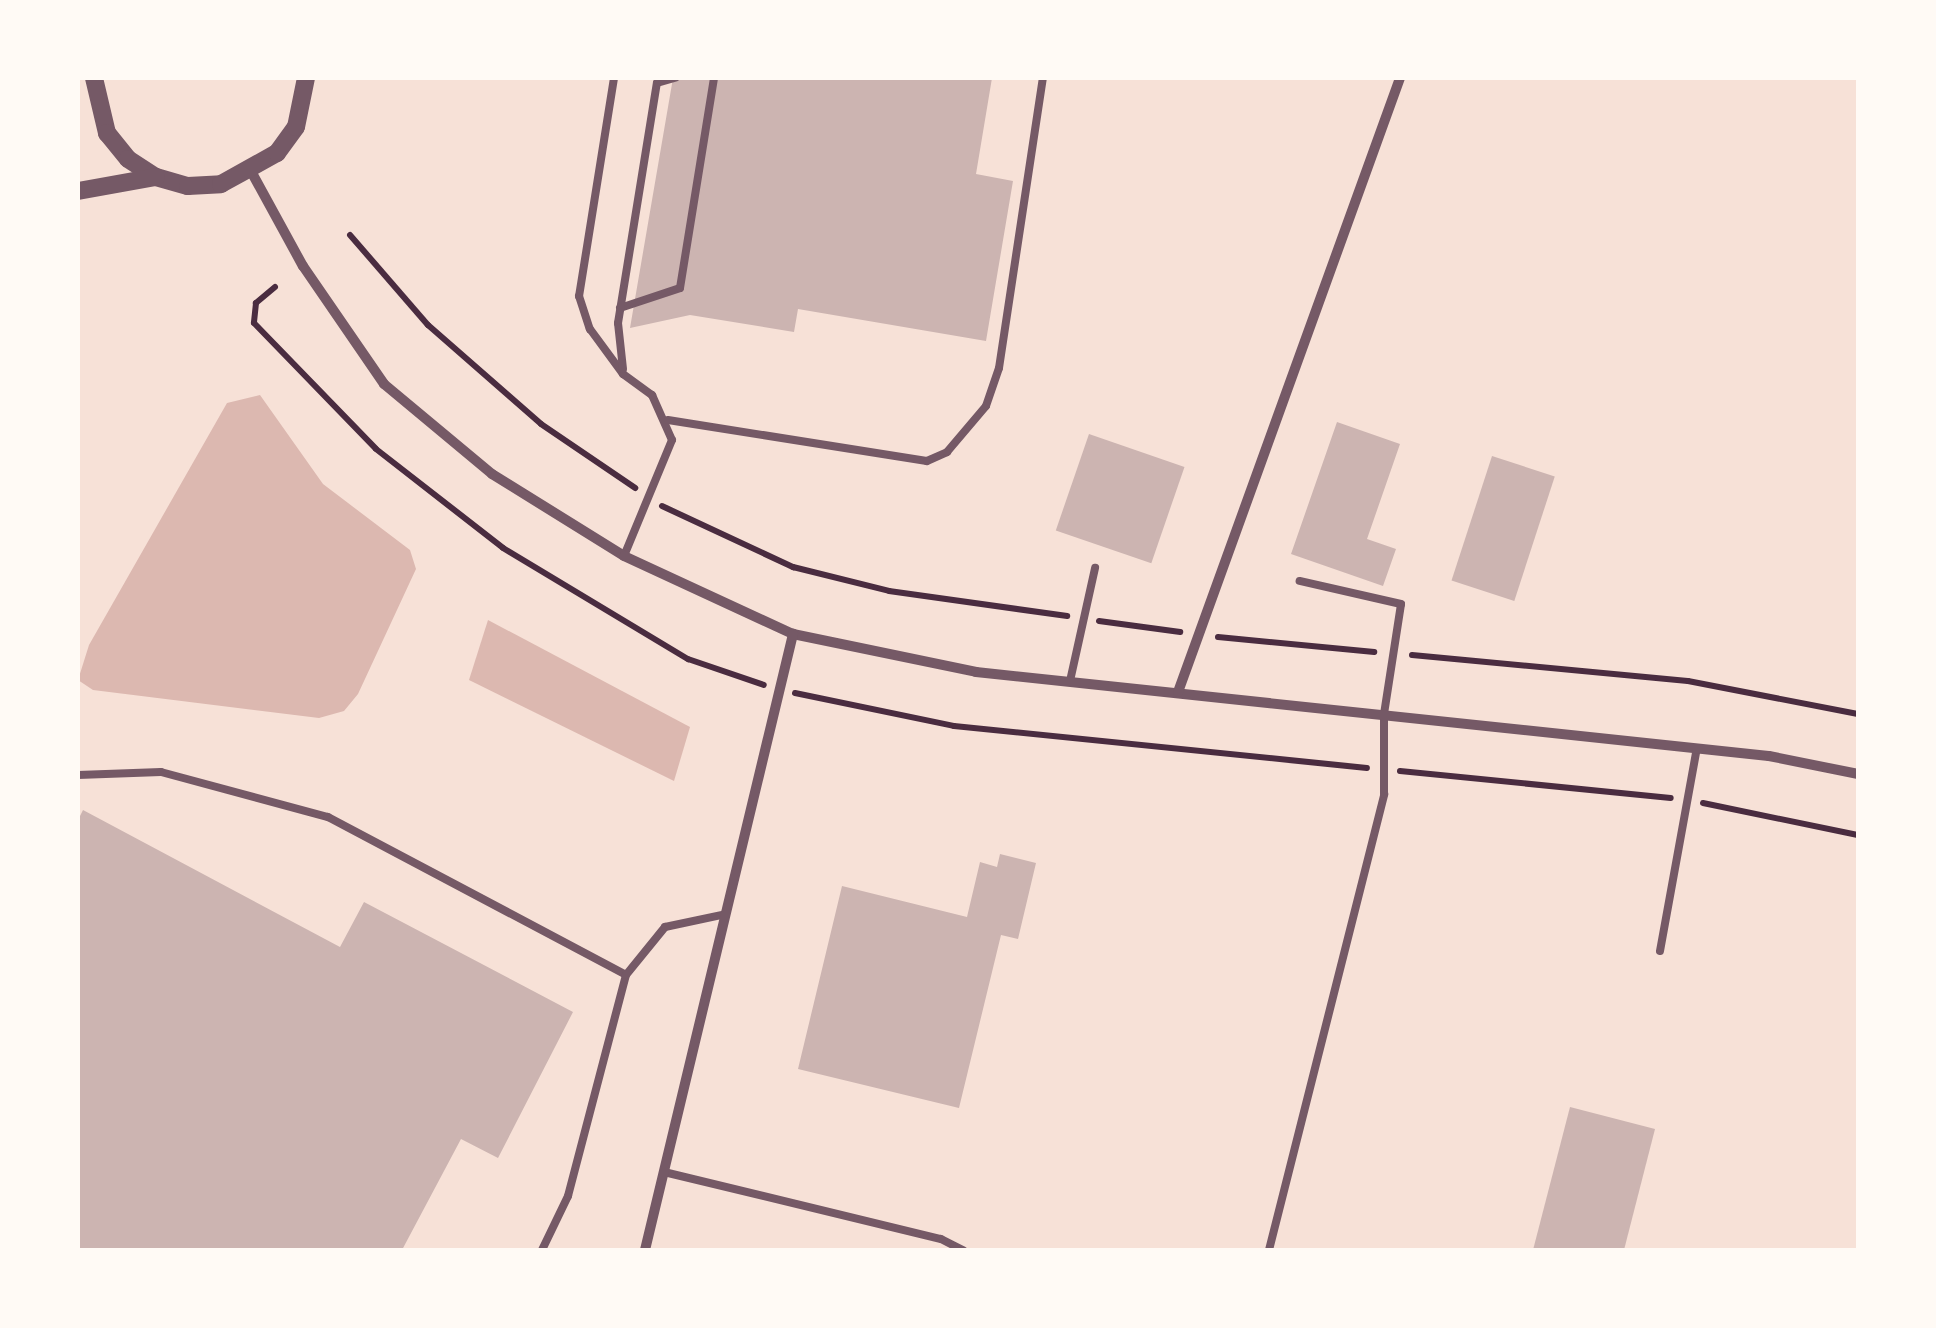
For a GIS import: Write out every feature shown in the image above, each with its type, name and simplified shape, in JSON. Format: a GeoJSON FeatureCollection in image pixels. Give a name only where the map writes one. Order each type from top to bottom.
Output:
{"type":"FeatureCollection","features":[{"type":"Feature","properties":{"kind":"street"},"geometry":{"type":"LineString","coordinates":[[78,102],[93,78]]}},
{"type":"Feature","properties":{"kind":"street"},"geometry":{"type":"LineString","coordinates":[[93,78],[107,133],[128,159],[156,177]]}},
{"type":"Feature","properties":{"kind":"street"},"geometry":{"type":"LineString","coordinates":[[78,192],[156,177],[204,185],[252,173],[296,127],[306,78]]}},
{"type":"Feature","properties":{"kind":"street"},"geometry":{"type":"LineString","coordinates":[[1178,692],[1400,78]]}},
{"type":"Feature","properties":{"kind":"street"},"geometry":{"type":"LineString","coordinates":[[252,173],[303,266],[384,384],[492,474],[624,556],[793,634],[976,672],[1697,748],[1858,774]]}},
{"type":"Feature","properties":{"kind":"street"},"geometry":{"type":"LineString","coordinates":[[644,1250],[793,634]]}},
{"type":"Feature","properties":{"kind":"lane"},"geometry":{"type":"LineString","coordinates":[[614,78],[579,296],[590,329],[624,374],[652,395],[668,420],[672,440],[652,499],[624,556]]}},
{"type":"Feature","properties":{"kind":"lane"},"geometry":{"type":"LineString","coordinates":[[624,374],[620,308],[657,83],[675,78]]}},
{"type":"Feature","properties":{"kind":"lane"},"geometry":{"type":"LineString","coordinates":[[620,308],[680,288],[714,78]]}},
{"type":"Feature","properties":{"kind":"lane"},"geometry":{"type":"LineString","coordinates":[[668,420],[927,461],[948,452],[986,406],[999,368],[1044,78]]}},
{"type":"Feature","properties":{"kind":"lane"},"geometry":{"type":"LineString","coordinates":[[1070,682],[1095,568]]}},
{"type":"Feature","properties":{"kind":"lane"},"geometry":{"type":"LineString","coordinates":[[1269,1250],[1384,794],[1384,714],[1400,604],[1300,581]]}},
{"type":"Feature","properties":{"kind":"lane"},"geometry":{"type":"LineString","coordinates":[[1660,952],[1697,748]]}},
{"type":"Feature","properties":{"kind":"lane"},"geometry":{"type":"LineString","coordinates":[[78,775],[161,772],[328,817],[626,975]]}},
{"type":"Feature","properties":{"kind":"lane"},"geometry":{"type":"LineString","coordinates":[[542,1250],[568,1196],[626,975],[665,927],[726,914]]}},
{"type":"Feature","properties":{"kind":"lane"},"geometry":{"type":"LineString","coordinates":[[664,1172],[941,1239],[964,1250]]}},
{"type":"Feature","properties":{"kind":"path"},"geometry":{"type":"LineString","coordinates":[[350,235],[428,325],[541,424],[652,499],[792,567],[889,591],[1199,635],[1688,681],[1858,714]]}},
{"type":"Feature","properties":{"kind":"shaded area"},"geometry":{"type":"Polygon","coordinates":[[[260,395],[323,484],[410,550],[416,569],[358,694],[344,711],[319,718],[93,690],[78,680],[89,645],[227,403],[260,395]]]}},
{"type":"Feature","properties":{"kind":"shaded area"},"geometry":{"type":"Polygon","coordinates":[[[488,620],[690,727],[674,781],[469,680],[488,620]]]}},
{"type":"Feature","properties":{"kind":"building"},"geometry":{"type":"Polygon","coordinates":[[[673,78],[992,78],[976,174],[1013,181],[986,341],[798,309],[794,332],[690,315],[630,328],[673,78]]]}},
{"type":"Feature","properties":{"kind":"building"},"geometry":{"type":"Polygon","coordinates":[[[1337,422],[1400,444],[1367,539],[1396,549],[1383,586],[1291,554],[1337,422]]]}},
{"type":"Feature","properties":{"kind":"building"},"geometry":{"type":"Polygon","coordinates":[[[1089,434],[1184,467],[1151,563],[1056,530],[1089,434]]]}},
{"type":"Feature","properties":{"kind":"building"},"geometry":{"type":"Polygon","coordinates":[[[1492,456],[1555,476],[1514,601],[1452,581],[1492,456]]]}},
{"type":"Feature","properties":{"kind":"building"},"geometry":{"type":"Polygon","coordinates":[[[83,810],[340,947],[364,902],[573,1012],[498,1158],[461,1139],[402,1250],[78,1250],[78,820],[83,810]]]}},
{"type":"Feature","properties":{"kind":"building"},"geometry":{"type":"Polygon","coordinates":[[[1000,854],[1036,863],[1018,939],[1001,935],[959,1108],[798,1069],[842,886],[967,917],[980,862],[997,867],[1000,854]]]}},
{"type":"Feature","properties":{"kind":"building"},"geometry":{"type":"Polygon","coordinates":[[[1570,1107],[1655,1129],[1624,1250],[1533,1250],[1570,1107]]]}}]}
